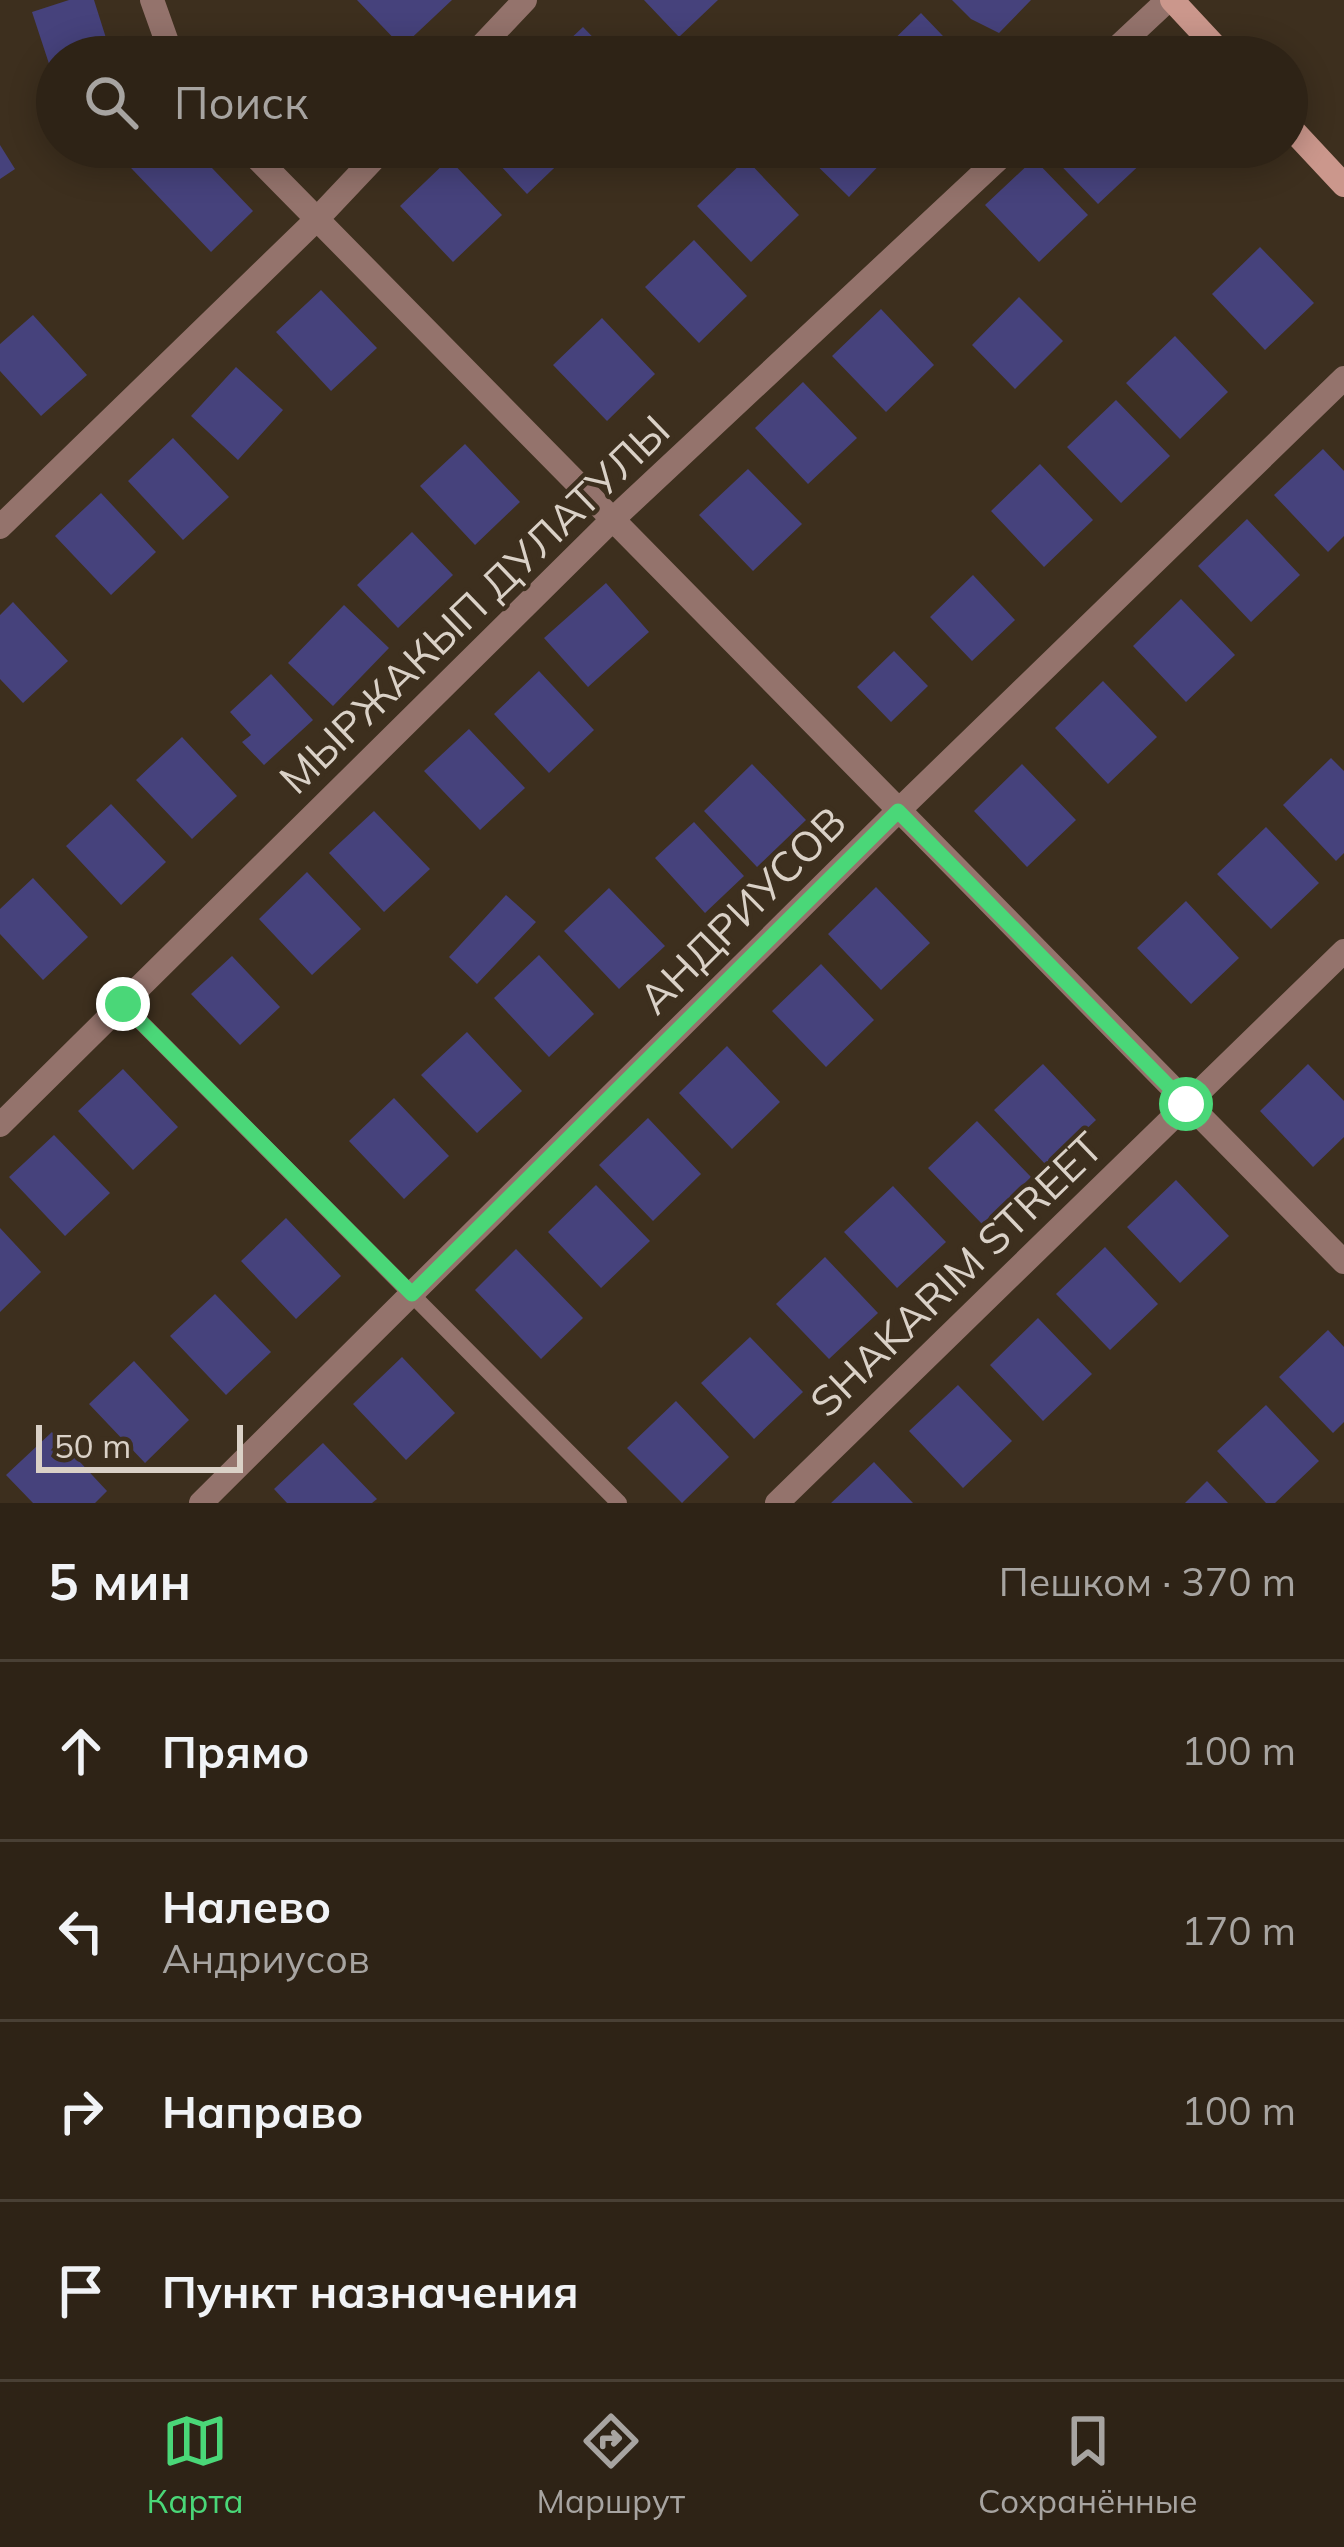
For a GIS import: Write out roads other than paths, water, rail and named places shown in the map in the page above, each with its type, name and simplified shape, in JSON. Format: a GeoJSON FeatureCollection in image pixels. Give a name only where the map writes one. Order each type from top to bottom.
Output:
{"type":"FeatureCollection","features":[{"type":"Feature","properties":{"kind":"street"},"geometry":{"type":"LineString","coordinates":[[152,0],[165,36]]}},
{"type":"Feature","properties":{"kind":"street"},"geometry":{"type":"LineString","coordinates":[[491,36],[525,0]]}},
{"type":"Feature","properties":{"kind":"street"},"geometry":{"type":"LineString","coordinates":[[1130,36],[1170,0],[1205,36]]}},
{"type":"Feature","properties":{"kind":"street"},"geometry":{"type":"LineString","coordinates":[[1308,146],[1344,185]]}},
{"type":"Feature","properties":{"kind":"street"},"geometry":{"type":"LineString","coordinates":[[267,168],[1344,1262]]}},
{"type":"Feature","properties":{"kind":"street"},"geometry":{"type":"LineString","coordinates":[[0,527],[366,168]]}},
{"type":"Feature","properties":{"kind":"street","name":"МЫРЖАКЫП ДУЛАТУЛЫ"},"geometry":{"type":"LineString","coordinates":[[0,1125],[612,520],[989,168]]}},
{"type":"Feature","properties":{"kind":"street","name":"АНДРИУСОВ"},"geometry":{"type":"LineString","coordinates":[[201,1503],[898,811],[1344,378]]}},
{"type":"Feature","properties":{"kind":"street","name":"SHAKARIM STREET"},"geometry":{"type":"LineString","coordinates":[[777,1503],[1344,951]]}},
{"type":"Feature","properties":{"kind":"lane"},"geometry":{"type":"LineString","coordinates":[[123,1004],[619,1503]]}}]}
